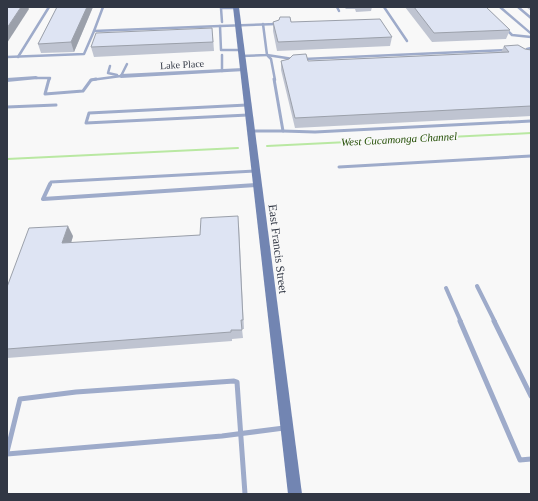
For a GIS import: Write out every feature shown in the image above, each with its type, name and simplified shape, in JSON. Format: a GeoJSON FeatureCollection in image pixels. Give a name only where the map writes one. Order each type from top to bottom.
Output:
{"type":"FeatureCollection","features":[{"type":"Feature","properties":{"kind":"street","name":"East Francis Street"},"geometry":{"type":"LineString","coordinates":[[236,7],[295,494]]}},
{"type":"Feature","properties":{"kind":"street"},"geometry":{"type":"LineString","coordinates":[[500,7],[531,36]]}},
{"type":"Feature","properties":{"kind":"street","name":"Lake Place"},"geometry":{"type":"LineString","coordinates":[[121,76],[243,70]]}},
{"type":"Feature","properties":{"kind":"street"},"geometry":{"type":"LineString","coordinates":[[7,80],[36,78]]}},
{"type":"Feature","properties":{"kind":"lane"},"geometry":{"type":"LineString","coordinates":[[18,57],[49,7]]}},
{"type":"Feature","properties":{"kind":"lane"},"geometry":{"type":"LineString","coordinates":[[7,58],[84,54],[103,7]]}},
{"type":"Feature","properties":{"kind":"lane"},"geometry":{"type":"LineString","coordinates":[[222,22],[221,8],[236,7]]}},
{"type":"Feature","properties":{"kind":"lane"},"geometry":{"type":"LineString","coordinates":[[337,7],[339,11]]}},
{"type":"Feature","properties":{"kind":"lane"},"geometry":{"type":"LineString","coordinates":[[384,7],[408,41]]}},
{"type":"Feature","properties":{"kind":"lane"},"geometry":{"type":"LineString","coordinates":[[518,7],[531,18]]}},
{"type":"Feature","properties":{"kind":"lane"},"geometry":{"type":"LineString","coordinates":[[263,24],[267,55],[271,59],[283,131]]}},
{"type":"Feature","properties":{"kind":"lane"},"geometry":{"type":"LineString","coordinates":[[94,31],[278,24]]}},
{"type":"Feature","properties":{"kind":"lane"},"geometry":{"type":"LineString","coordinates":[[220,26],[220,50],[305,59],[512,50]]}},
{"type":"Feature","properties":{"kind":"lane"},"geometry":{"type":"LineString","coordinates":[[502,26],[512,35],[531,36]]}},
{"type":"Feature","properties":{"kind":"lane"},"geometry":{"type":"LineString","coordinates":[[523,50],[530,50]]}},
{"type":"Feature","properties":{"kind":"lane"},"geometry":{"type":"LineString","coordinates":[[222,55],[222,71]]}},
{"type":"Feature","properties":{"kind":"lane"},"geometry":{"type":"LineString","coordinates":[[121,76],[127,64]]}},
{"type":"Feature","properties":{"kind":"lane"},"geometry":{"type":"LineString","coordinates":[[110,66],[108,73],[121,76]]}},
{"type":"Feature","properties":{"kind":"lane"},"geometry":{"type":"LineString","coordinates":[[36,78],[50,78],[44,93],[45,94],[83,91],[91,80],[121,76]]}},
{"type":"Feature","properties":{"kind":"lane"},"geometry":{"type":"LineString","coordinates":[[7,107],[56,105]]}},
{"type":"Feature","properties":{"kind":"lane"},"geometry":{"type":"LineString","coordinates":[[248,110],[86,123],[89,113],[248,110]]}},
{"type":"Feature","properties":{"kind":"lane"},"geometry":{"type":"LineString","coordinates":[[250,131],[315,132],[531,121]]}},
{"type":"Feature","properties":{"kind":"lane"},"geometry":{"type":"LineString","coordinates":[[339,167],[531,156]]}},
{"type":"Feature","properties":{"kind":"lane"},"geometry":{"type":"LineString","coordinates":[[255,171],[51,182],[43,199],[257,185]]}},
{"type":"Feature","properties":{"kind":"lane"},"geometry":{"type":"LineString","coordinates":[[477,286],[531,396]]}},
{"type":"Feature","properties":{"kind":"lane"},"geometry":{"type":"LineString","coordinates":[[446,288],[520,460],[531,458]]}},
{"type":"Feature","properties":{"kind":"lane"},"geometry":{"type":"LineString","coordinates":[[244,494],[239,434],[236,382],[234,380],[76,392],[20,399],[7,453],[115,446],[239,434],[287,427]]}},
{"type":"Feature","properties":{"kind":"building"},"geometry":{"type":"Polygon","coordinates":[[[7,7],[21,7],[7,28],[7,7]]]}},
{"type":"Feature","properties":{"kind":"building"},"geometry":{"type":"Polygon","coordinates":[[[57,7],[87,7],[71,42],[38,44],[57,7]]]}},
{"type":"Feature","properties":{"kind":"building"},"geometry":{"type":"Polygon","coordinates":[[[414,7],[486,7],[510,30],[434,33],[414,7]]]}},
{"type":"Feature","properties":{"kind":"building"},"geometry":{"type":"Polygon","coordinates":[[[280,17],[290,17],[291,22],[380,19],[392,37],[278,42],[273,22],[279,20],[280,17]]]}},
{"type":"Feature","properties":{"kind":"building"},"geometry":{"type":"Polygon","coordinates":[[[212,28],[213,42],[91,47],[96,33],[212,28]]]}},
{"type":"Feature","properties":{"kind":"building"},"geometry":{"type":"Polygon","coordinates":[[[518,45],[525,49],[531,50],[531,106],[295,118],[281,61],[289,59],[293,55],[306,54],[308,61],[509,52],[504,46],[518,45]]]}},
{"type":"Feature","properties":{"kind":"building"},"geometry":{"type":"Polygon","coordinates":[[[238,216],[243,320],[241,320],[242,330],[7,349],[7,287],[29,228],[68,226],[62,243],[200,235],[201,218],[238,216]]]}},
{"type":"Feature","properties":{"kind":"waterway","name":"West Cucamonga Channel"},"geometry":{"type":"LineString","coordinates":[[267,146],[531,133]]}},
{"type":"Feature","properties":{"kind":"waterway","name":"West Cucamonga Channel"},"geometry":{"type":"LineString","coordinates":[[7,159],[238,148]]}}]}
